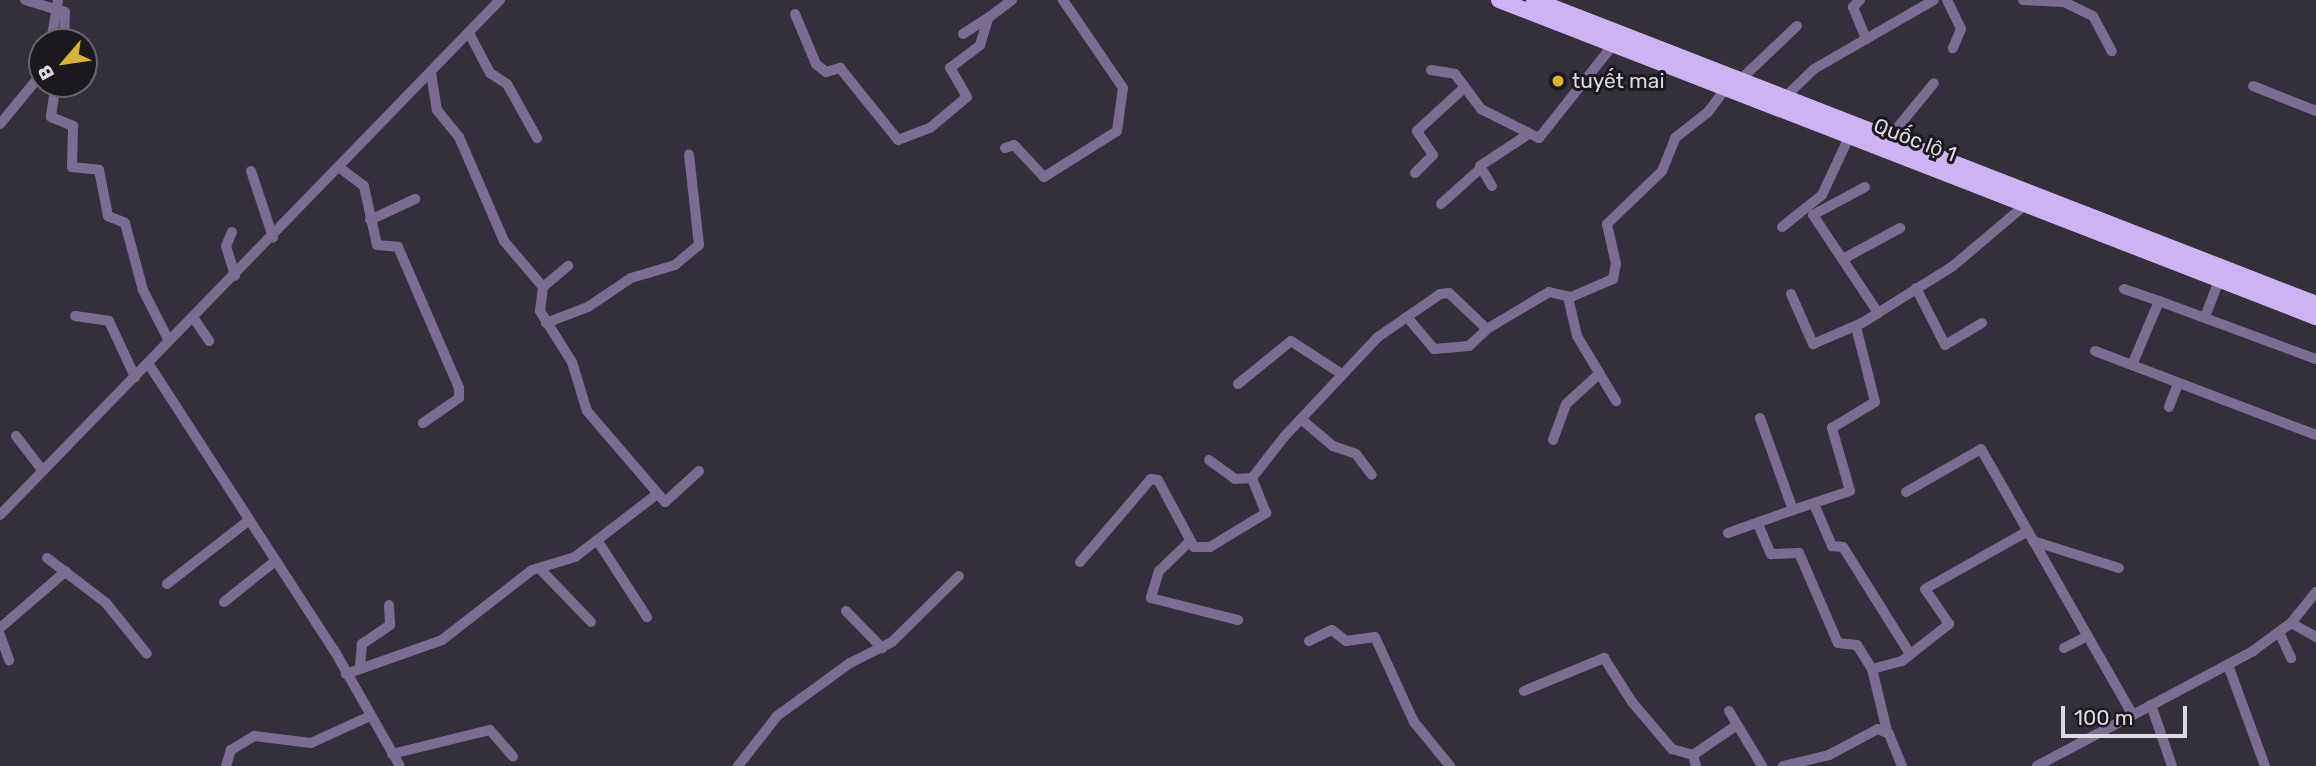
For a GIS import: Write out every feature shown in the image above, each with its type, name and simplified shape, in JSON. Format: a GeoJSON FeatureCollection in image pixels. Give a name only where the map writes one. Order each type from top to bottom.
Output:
{"type":"FeatureCollection","features":[{"type":"Feature","properties":{"kind":"highway","name":"Quốc lộ 1"},"geometry":{"type":"LineString","coordinates":[[1499,0],[1613,45],[1783,99],[2316,304]]}},
{"type":"Feature","properties":{"kind":"highway","name":"Quốc lộ 1"},"geometry":{"type":"LineString","coordinates":[[1534,0],[1849,136],[2316,317]]}},
{"type":"Feature","properties":{"kind":"street"},"geometry":{"type":"LineString","coordinates":[[25,0],[60,8]]}},
{"type":"Feature","properties":{"kind":"street"},"geometry":{"type":"LineString","coordinates":[[0,516],[500,0]]}},
{"type":"Feature","properties":{"kind":"street"},"geometry":{"type":"LineString","coordinates":[[962,33],[1012,0]]}},
{"type":"Feature","properties":{"kind":"street"},"geometry":{"type":"LineString","coordinates":[[1005,148],[1014,145],[1044,177],[1117,131],[1123,88],[1063,0]]}},
{"type":"Feature","properties":{"kind":"street"},"geometry":{"type":"LineString","coordinates":[[1860,0],[1853,7],[1866,39]]}},
{"type":"Feature","properties":{"kind":"street"},"geometry":{"type":"LineString","coordinates":[[1947,0],[1961,29],[1953,48]]}},
{"type":"Feature","properties":{"kind":"street"},"geometry":{"type":"LineString","coordinates":[[2023,0],[2064,2],[2093,16],[2112,51]]}},
{"type":"Feature","properties":{"kind":"street"},"geometry":{"type":"LineString","coordinates":[[1783,99],[1814,69],[1928,1]]}},
{"type":"Feature","properties":{"kind":"street"},"geometry":{"type":"LineString","coordinates":[[55,28],[60,8]]}},
{"type":"Feature","properties":{"kind":"street"},"geometry":{"type":"LineString","coordinates":[[60,8],[62,28]]}},
{"type":"Feature","properties":{"kind":"street"},"geometry":{"type":"LineString","coordinates":[[795,14],[816,64],[826,72],[840,68],[895,140],[930,128],[967,97],[950,68],[980,45],[988,18]]}},
{"type":"Feature","properties":{"kind":"street"},"geometry":{"type":"LineString","coordinates":[[1407,317],[1434,349],[1469,346],[1487,329],[1549,292],[1568,297],[1615,278],[1607,224],[1662,171],[1675,138],[1708,113],[1732,85],[1797,26]]}},
{"type":"Feature","properties":{"kind":"street"},"geometry":{"type":"LineString","coordinates":[[469,33],[537,138]]}},
{"type":"Feature","properties":{"kind":"street"},"geometry":{"type":"LineString","coordinates":[[1431,70],[1455,74],[1481,110],[1527,135],[1546,134],[1613,45]]}},
{"type":"Feature","properties":{"kind":"street"},"geometry":{"type":"LineString","coordinates":[[430,73],[437,110],[459,137],[504,242],[543,287]]}},
{"type":"Feature","properties":{"kind":"street"},"geometry":{"type":"LineString","coordinates":[[1888,139],[1934,83]]}},
{"type":"Feature","properties":{"kind":"street"},"geometry":{"type":"LineString","coordinates":[[2253,86],[2316,111]]}},
{"type":"Feature","properties":{"kind":"street"},"geometry":{"type":"LineString","coordinates":[[1415,173],[1433,155],[1417,131],[1464,88]]}},
{"type":"Feature","properties":{"kind":"street"},"geometry":{"type":"LineString","coordinates":[[0,124],[28,90]]}},
{"type":"Feature","properties":{"kind":"street"},"geometry":{"type":"LineString","coordinates":[[54,98],[51,117],[74,126],[72,167],[99,170],[108,216],[125,223],[143,290],[169,341]]}},
{"type":"Feature","properties":{"kind":"street"},"geometry":{"type":"LineString","coordinates":[[1441,204],[1481,169],[1527,135]]}},
{"type":"Feature","properties":{"kind":"street"},"geometry":{"type":"LineString","coordinates":[[1782,227],[1822,195],[1849,136]]}},
{"type":"Feature","properties":{"kind":"street"},"geometry":{"type":"LineString","coordinates":[[546,323],[588,307],[631,278],[675,265],[699,245],[689,155]]}},
{"type":"Feature","properties":{"kind":"street"},"geometry":{"type":"LineString","coordinates":[[340,168],[363,186],[378,247],[398,247],[460,393],[423,423]]}},
{"type":"Feature","properties":{"kind":"street"},"geometry":{"type":"LineString","coordinates":[[1481,169],[1492,186]]}},
{"type":"Feature","properties":{"kind":"street"},"geometry":{"type":"LineString","coordinates":[[251,171],[273,237]]}},
{"type":"Feature","properties":{"kind":"street"},"geometry":{"type":"LineString","coordinates":[[1865,187],[1813,215],[1878,313]]}},
{"type":"Feature","properties":{"kind":"street"},"geometry":{"type":"LineString","coordinates":[[370,220],[415,199]]}},
{"type":"Feature","properties":{"kind":"street"},"geometry":{"type":"LineString","coordinates":[[1791,294],[1811,344],[1856,327],[1972,252],[2025,205]]}},
{"type":"Feature","properties":{"kind":"street"},"geometry":{"type":"LineString","coordinates":[[1843,258],[1900,228]]}},
{"type":"Feature","properties":{"kind":"street"},"geometry":{"type":"LineString","coordinates":[[232,232],[226,246],[235,276]]}},
{"type":"Feature","properties":{"kind":"street"},"geometry":{"type":"LineString","coordinates":[[568,266],[543,287],[539,307],[546,323],[572,362],[587,411],[657,494],[672,501],[699,471]]}},
{"type":"Feature","properties":{"kind":"street"},"geometry":{"type":"LineString","coordinates":[[2205,317],[2219,280]]}},
{"type":"Feature","properties":{"kind":"street"},"geometry":{"type":"LineString","coordinates":[[1916,288],[1945,345],[1982,323]]}},
{"type":"Feature","properties":{"kind":"street"},"geometry":{"type":"LineString","coordinates":[[2124,289],[2316,359]]}},
{"type":"Feature","properties":{"kind":"street"},"geometry":{"type":"LineString","coordinates":[[1209,460],[1236,479],[1252,478],[1340,373],[1407,317],[1447,292],[1487,329]]}},
{"type":"Feature","properties":{"kind":"street"},"geometry":{"type":"LineString","coordinates":[[1568,297],[1577,336],[1616,401]]}},
{"type":"Feature","properties":{"kind":"street"},"geometry":{"type":"LineString","coordinates":[[2132,365],[2159,301]]}},
{"type":"Feature","properties":{"kind":"street"},"geometry":{"type":"LineString","coordinates":[[75,316],[109,321],[135,377]]}},
{"type":"Feature","properties":{"kind":"street"},"geometry":{"type":"LineString","coordinates":[[193,317],[209,341]]}},
{"type":"Feature","properties":{"kind":"street"},"geometry":{"type":"LineString","coordinates":[[1728,533],[1852,488],[1832,428],[1875,402],[1856,327]]}},
{"type":"Feature","properties":{"kind":"street"},"geometry":{"type":"LineString","coordinates":[[1238,384],[1291,341],[1340,373]]}},
{"type":"Feature","properties":{"kind":"street"},"geometry":{"type":"LineString","coordinates":[[2095,351],[2316,435]]}},
{"type":"Feature","properties":{"kind":"street"},"geometry":{"type":"LineString","coordinates":[[148,363],[346,674],[400,766]]}},
{"type":"Feature","properties":{"kind":"street"},"geometry":{"type":"LineString","coordinates":[[1553,440],[1566,404],[1599,374]]}},
{"type":"Feature","properties":{"kind":"street"},"geometry":{"type":"LineString","coordinates":[[2169,407],[2178,384]]}},
{"type":"Feature","properties":{"kind":"street"},"geometry":{"type":"LineString","coordinates":[[1760,418],[1793,510]]}},
{"type":"Feature","properties":{"kind":"street"},"geometry":{"type":"LineString","coordinates":[[1301,419],[1333,446],[1356,454],[1372,475]]}},
{"type":"Feature","properties":{"kind":"street"},"geometry":{"type":"LineString","coordinates":[[16,436],[43,471]]}},
{"type":"Feature","properties":{"kind":"street"},"geometry":{"type":"LineString","coordinates":[[1906,492],[1979,448],[2133,715]]}},
{"type":"Feature","properties":{"kind":"street"},"geometry":{"type":"LineString","coordinates":[[1188,543],[1210,547],[1268,511],[1252,478]]}},
{"type":"Feature","properties":{"kind":"street"},"geometry":{"type":"LineString","coordinates":[[1080,562],[1151,479],[1158,480],[1178,514],[1188,543]]}},
{"type":"Feature","properties":{"kind":"street"},"geometry":{"type":"LineString","coordinates":[[346,674],[360,666],[407,656],[442,640],[541,570],[597,540],[657,494]]}},
{"type":"Feature","properties":{"kind":"street"},"geometry":{"type":"LineString","coordinates":[[1814,504],[1830,544],[1843,547],[1910,654]]}},
{"type":"Feature","properties":{"kind":"street"},"geometry":{"type":"LineString","coordinates":[[167,584],[248,521]]}},
{"type":"Feature","properties":{"kind":"street"},"geometry":{"type":"LineString","coordinates":[[1758,524],[1771,554],[1801,556],[1838,643],[1857,645],[1871,669],[1887,731],[1902,766]]}},
{"type":"Feature","properties":{"kind":"street"},"geometry":{"type":"LineString","coordinates":[[1871,669],[1910,654],[1949,621],[1925,589],[2028,531]]}},
{"type":"Feature","properties":{"kind":"street"},"geometry":{"type":"LineString","coordinates":[[597,540],[647,617]]}},
{"type":"Feature","properties":{"kind":"street"},"geometry":{"type":"LineString","coordinates":[[2034,541],[2119,568]]}},
{"type":"Feature","properties":{"kind":"street"},"geometry":{"type":"LineString","coordinates":[[1188,543],[1159,571],[1151,598],[1238,620]]}},
{"type":"Feature","properties":{"kind":"street"},"geometry":{"type":"LineString","coordinates":[[47,558],[106,603],[147,654]]}},
{"type":"Feature","properties":{"kind":"street"},"geometry":{"type":"LineString","coordinates":[[224,602],[274,562]]}},
{"type":"Feature","properties":{"kind":"street"},"geometry":{"type":"LineString","coordinates":[[541,570],[591,622]]}},
{"type":"Feature","properties":{"kind":"street"},"geometry":{"type":"LineString","coordinates":[[0,628],[66,571]]}},
{"type":"Feature","properties":{"kind":"street"},"geometry":{"type":"LineString","coordinates":[[738,766],[777,716],[878,643],[959,576]]}},
{"type":"Feature","properties":{"kind":"street"},"geometry":{"type":"LineString","coordinates":[[2037,766],[2228,665],[2291,623],[2316,592]]}},
{"type":"Feature","properties":{"kind":"street"},"geometry":{"type":"LineString","coordinates":[[360,666],[362,644],[390,625],[389,605]]}},
{"type":"Feature","properties":{"kind":"street"},"geometry":{"type":"LineString","coordinates":[[846,611],[878,643]]}},
{"type":"Feature","properties":{"kind":"street"},"geometry":{"type":"LineString","coordinates":[[2291,623],[2316,637]]}},
{"type":"Feature","properties":{"kind":"street"},"geometry":{"type":"LineString","coordinates":[[1309,641],[1332,630],[1346,641],[1375,636],[1414,722],[1434,738],[1450,766]]}},
{"type":"Feature","properties":{"kind":"street"},"geometry":{"type":"LineString","coordinates":[[2279,632],[2291,658]]}},
{"type":"Feature","properties":{"kind":"street"},"geometry":{"type":"LineString","coordinates":[[0,635],[9,660]]}},
{"type":"Feature","properties":{"kind":"street"},"geometry":{"type":"LineString","coordinates":[[2064,648],[2086,637]]}},
{"type":"Feature","properties":{"kind":"street"},"geometry":{"type":"LineString","coordinates":[[1524,691],[1605,658],[1670,747],[1694,761],[1737,725]]}},
{"type":"Feature","properties":{"kind":"street"},"geometry":{"type":"LineString","coordinates":[[2228,665],[2265,766]]}},
{"type":"Feature","properties":{"kind":"street"},"geometry":{"type":"LineString","coordinates":[[2151,705],[2172,766]]}},
{"type":"Feature","properties":{"kind":"street"},"geometry":{"type":"LineString","coordinates":[[1729,711],[1763,766]]}},
{"type":"Feature","properties":{"kind":"street"},"geometry":{"type":"LineString","coordinates":[[226,766],[231,750],[254,736],[311,743],[370,716]]}},
{"type":"Feature","properties":{"kind":"street"},"geometry":{"type":"LineString","coordinates":[[392,754],[490,730],[513,756]]}},
{"type":"Feature","properties":{"kind":"street"},"geometry":{"type":"LineString","coordinates":[[1783,766],[1829,755],[1871,730],[1887,731]]}},
{"type":"Feature","properties":{"kind":"place","name":"tuyết mai"},"geometry":{"type":"Point","coordinates":[1558,81]}}]}
